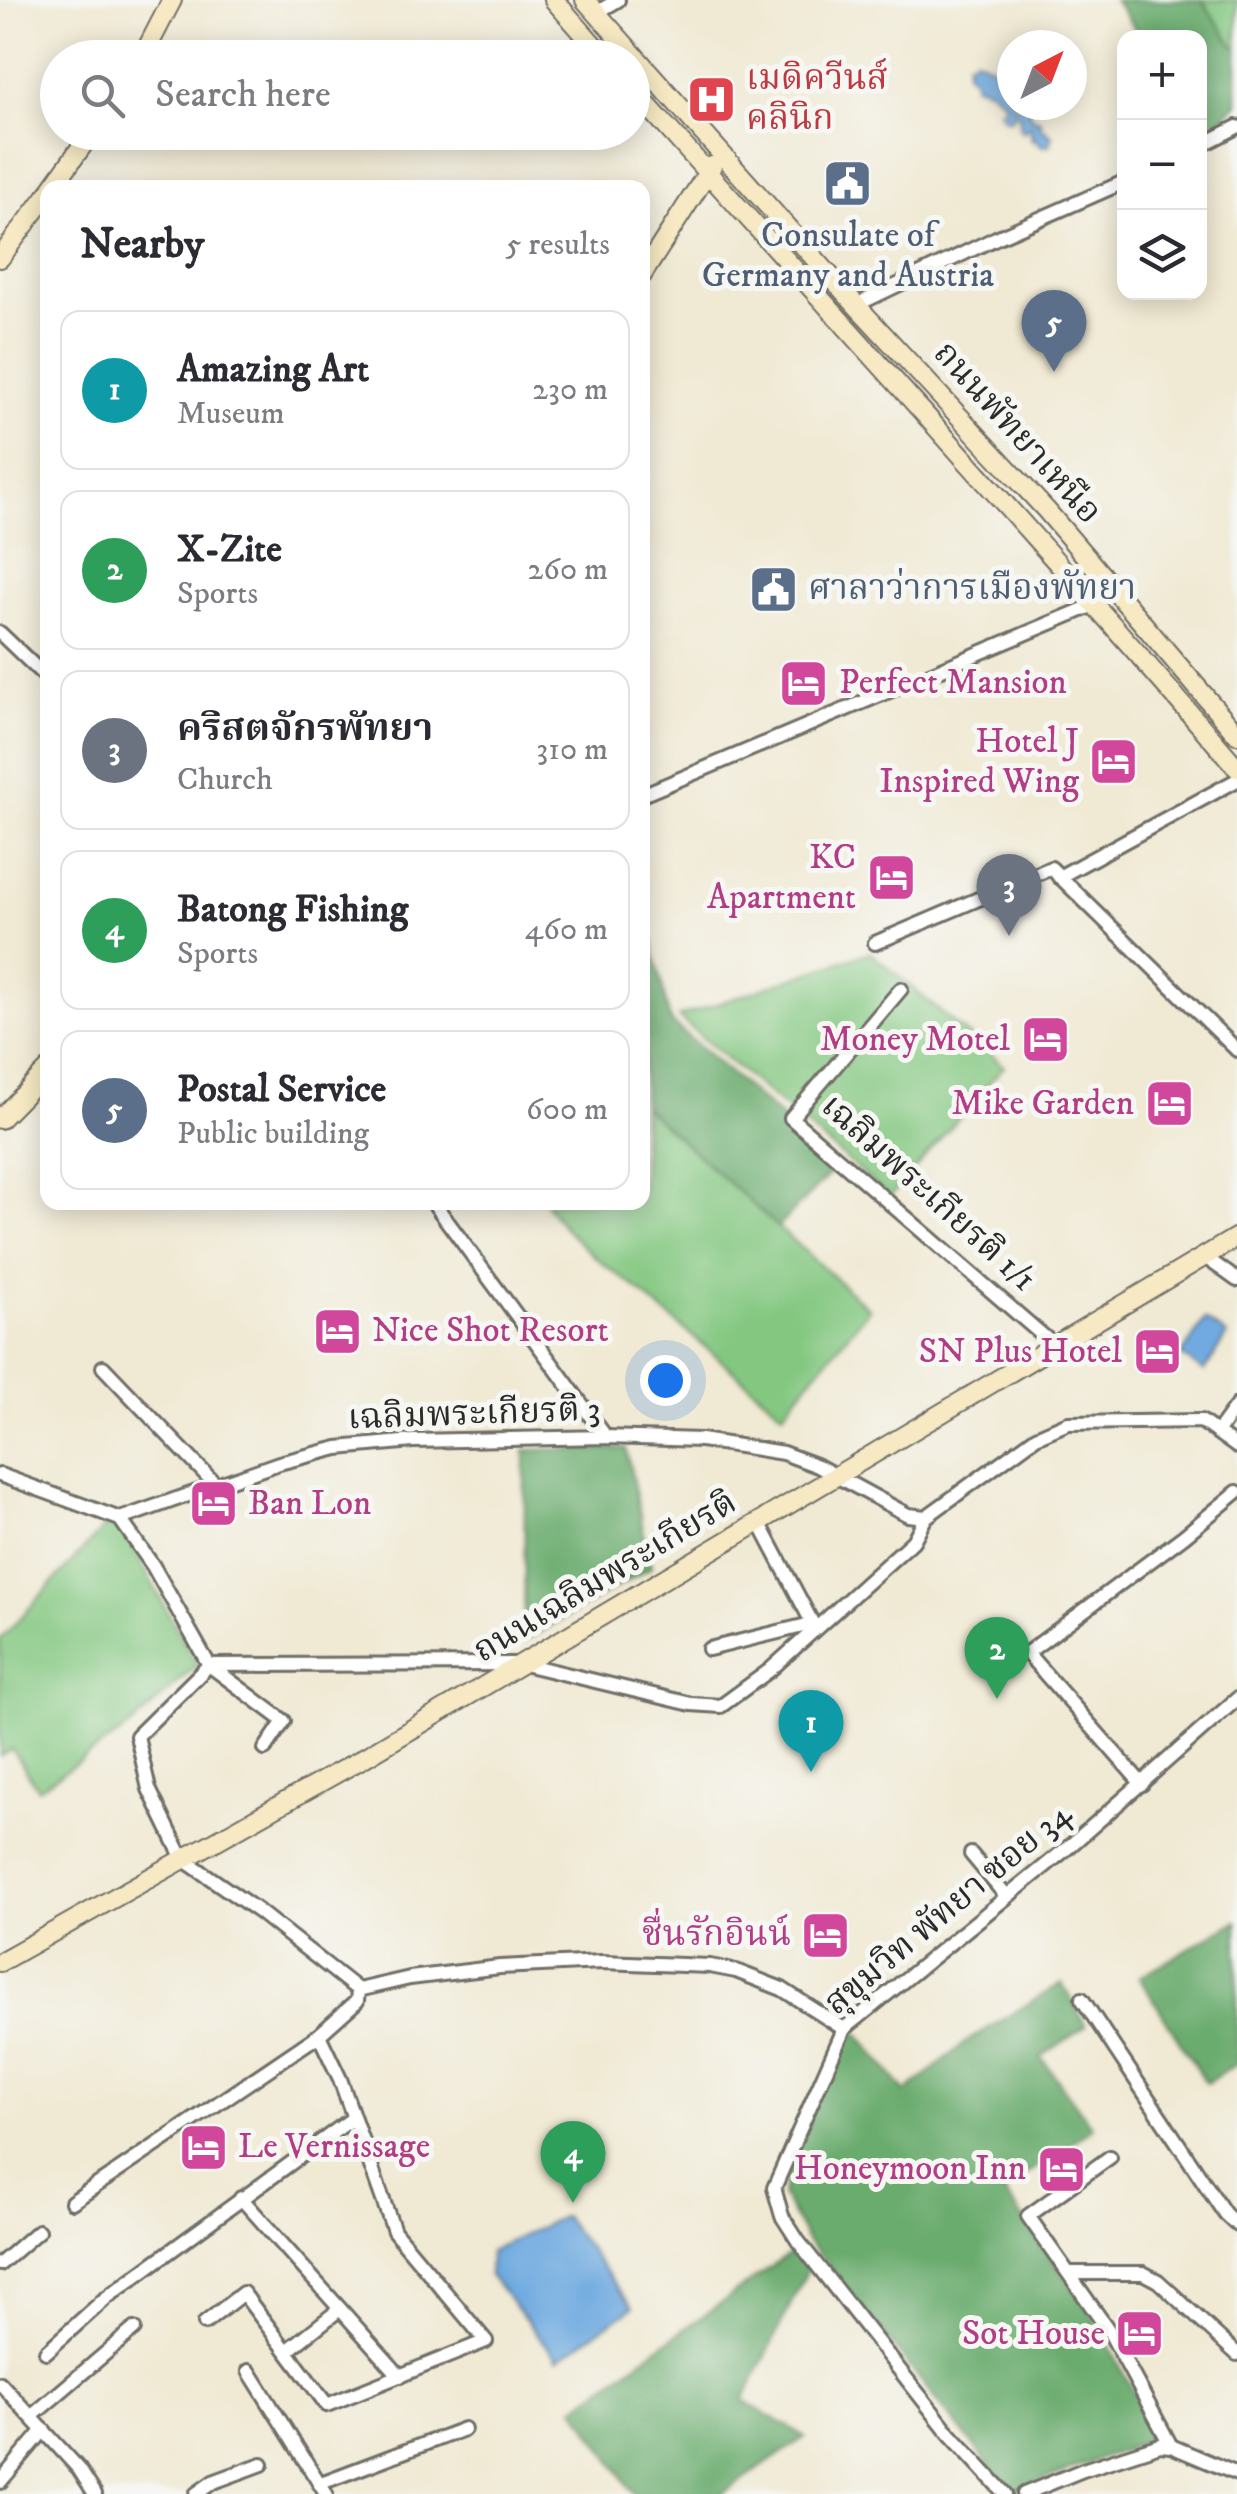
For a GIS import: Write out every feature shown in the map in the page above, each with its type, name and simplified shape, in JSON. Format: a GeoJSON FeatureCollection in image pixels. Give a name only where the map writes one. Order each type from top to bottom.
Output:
{"type":"FeatureCollection","features":[{"type":"Feature","properties":{"kind":"main road"},"geometry":{"type":"LineString","coordinates":[[151,40],[172,0]]}},
{"type":"Feature","properties":{"kind":"main road"},"geometry":{"type":"LineString","coordinates":[[554,0],[589,40]]}},
{"type":"Feature","properties":{"kind":"main road","name":"ถนนพัทยาเหนือ"},"geometry":{"type":"LineString","coordinates":[[590,7],[619,40]]}},
{"type":"Feature","properties":{"kind":"main road","name":"ถนนพัทยาเหนือ"},"geometry":{"type":"LineString","coordinates":[[650,74],[1046,510],[1237,734]]}},
{"type":"Feature","properties":{"kind":"main road","name":"ถนนพัทยาเหนือ"},"geometry":{"type":"LineString","coordinates":[[650,108],[1096,604],[1237,768]]}},
{"type":"Feature","properties":{"kind":"main road"},"geometry":{"type":"LineString","coordinates":[[664,240],[689,185],[689,170],[680,141]]}},
{"type":"Feature","properties":{"kind":"main road"},"geometry":{"type":"LineString","coordinates":[[58,180],[79,150]]}},
{"type":"Feature","properties":{"kind":"main road"},"geometry":{"type":"LineString","coordinates":[[650,263],[720,153]]}},
{"type":"Feature","properties":{"kind":"main road"},"geometry":{"type":"LineString","coordinates":[[0,258],[40,205]]}},
{"type":"Feature","properties":{"kind":"main road"},"geometry":{"type":"LineString","coordinates":[[0,1120],[40,1078]]}},
{"type":"Feature","properties":{"kind":"main road","name":"ถนนเฉลิมพระเกียรติ"},"geometry":{"type":"LineString","coordinates":[[0,1962],[524,1664],[1237,1237]]}},
{"type":"Feature","properties":{"kind":"street"},"geometry":{"type":"LineString","coordinates":[[590,7],[618,0]]}},
{"type":"Feature","properties":{"kind":"street"},"geometry":{"type":"LineString","coordinates":[[1207,143],[1237,128]]}},
{"type":"Feature","properties":{"kind":"street"},"geometry":{"type":"LineString","coordinates":[[856,305],[1117,185]]}},
{"type":"Feature","properties":{"kind":"street"},"geometry":{"type":"LineString","coordinates":[[650,793],[1096,604]]}},
{"type":"Feature","properties":{"kind":"street"},"geometry":{"type":"LineString","coordinates":[[0,634],[40,672]]}},
{"type":"Feature","properties":{"kind":"street"},"geometry":{"type":"LineString","coordinates":[[874,943],[1055,872],[1237,780]]}},
{"type":"Feature","properties":{"kind":"street"},"geometry":{"type":"LineString","coordinates":[[1055,872],[1237,1050]]}},
{"type":"Feature","properties":{"kind":"street","name":"เฉลิมพระเกียรติ 1/1"},"geometry":{"type":"LineString","coordinates":[[901,989],[791,1118],[1056,1346]]}},
{"type":"Feature","properties":{"kind":"street"},"geometry":{"type":"LineString","coordinates":[[438,1210],[606,1438]]}},
{"type":"Feature","properties":{"kind":"street"},"geometry":{"type":"LineString","coordinates":[[1205,1257],[1237,1280]]}},
{"type":"Feature","properties":{"kind":"street"},"geometry":{"type":"LineString","coordinates":[[102,1368],[216,1485]]}},
{"type":"Feature","properties":{"kind":"street"},"geometry":{"type":"LineString","coordinates":[[1218,1431],[1237,1405]]}},
{"type":"Feature","properties":{"kind":"street"},"geometry":{"type":"LineString","coordinates":[[358,1990],[258,1910],[183,1859],[149,1788],[137,1736],[209,1665],[524,1664],[692,1704],[721,1706],[770,1670],[813,1626],[913,1540],[926,1517],[1036,1436],[1068,1424],[1147,1419],[1200,1421],[1237,1448]]}},
{"type":"Feature","properties":{"kind":"street","name":"เฉลิมพระเกียรติ 3"},"geometry":{"type":"LineString","coordinates":[[120,1519],[338,1448],[413,1441],[606,1438],[701,1440],[783,1453],[818,1466],[908,1515],[926,1517]]}},
{"type":"Feature","properties":{"kind":"street"},"geometry":{"type":"LineString","coordinates":[[0,1475],[120,1519],[209,1665],[284,1721],[265,1748]]}},
{"type":"Feature","properties":{"kind":"street"},"geometry":{"type":"LineString","coordinates":[[1142,1784],[1026,1652],[1184,1536],[1237,1492]]}},
{"type":"Feature","properties":{"kind":"street"},"geometry":{"type":"LineString","coordinates":[[758,1522],[813,1626]]}},
{"type":"Feature","properties":{"kind":"street"},"geometry":{"type":"LineString","coordinates":[[709,1650],[813,1626]]}},
{"type":"Feature","properties":{"kind":"street","name":"สุขุมวิท พัทยา ซอย 34"},"geometry":{"type":"LineString","coordinates":[[1005,2494],[950,2434],[810,2256],[782,2216],[774,2188],[844,2029],[1142,1784],[1237,1699]]}},
{"type":"Feature","properties":{"kind":"street"},"geometry":{"type":"LineString","coordinates":[[970,1854],[1006,1896]]}},
{"type":"Feature","properties":{"kind":"street"},"geometry":{"type":"LineString","coordinates":[[358,1990],[410,1978],[500,1967],[602,1962],[710,1966],[736,1971],[782,1989],[844,2029]]}},
{"type":"Feature","properties":{"kind":"street"},"geometry":{"type":"LineString","coordinates":[[72,2202],[319,2035],[357,2001],[358,1990]]}},
{"type":"Feature","properties":{"kind":"street"},"geometry":{"type":"LineString","coordinates":[[1082,2000],[1225,2214],[1237,2225]]}},
{"type":"Feature","properties":{"kind":"street"},"geometry":{"type":"LineString","coordinates":[[204,2324],[243,2292],[326,2405],[486,2341],[394,2231],[319,2035]]}},
{"type":"Feature","properties":{"kind":"street"},"geometry":{"type":"LineString","coordinates":[[46,2352],[106,2298],[353,2118]]}},
{"type":"Feature","properties":{"kind":"street"},"geometry":{"type":"LineString","coordinates":[[1110,2157],[1028,2216],[1109,2331],[1171,2446]]}},
{"type":"Feature","properties":{"kind":"street"},"geometry":{"type":"LineString","coordinates":[[241,2198],[400,2376]]}},
{"type":"Feature","properties":{"kind":"street"},"geometry":{"type":"LineString","coordinates":[[0,2264],[38,2231]]}},
{"type":"Feature","properties":{"kind":"street"},"geometry":{"type":"LineString","coordinates":[[1071,2273],[1143,2273],[1158,2281],[1237,2354]]}},
{"type":"Feature","properties":{"kind":"street"},"geometry":{"type":"LineString","coordinates":[[287,2352],[340,2310]]}},
{"type":"Feature","properties":{"kind":"street"},"geometry":{"type":"LineString","coordinates":[[32,2416],[134,2329]]}},
{"type":"Feature","properties":{"kind":"street"},"geometry":{"type":"LineString","coordinates":[[249,2371],[323,2489],[464,2429]]}},
{"type":"Feature","properties":{"kind":"street"},"geometry":{"type":"LineString","coordinates":[[0,2383],[78,2469],[95,2494]]}},
{"type":"Feature","properties":{"kind":"street"},"geometry":{"type":"LineString","coordinates":[[0,2482],[44,2430]]}},
{"type":"Feature","properties":{"kind":"street"},"geometry":{"type":"LineString","coordinates":[[1024,2494],[1160,2445],[1237,2474]]}},
{"type":"Feature","properties":{"kind":"street"},"geometry":{"type":"LineString","coordinates":[[196,2494],[213,2482],[262,2464]]}},
{"type":"Feature","properties":{"kind":"green space"},"geometry":{"type":"Polygon","coordinates":[[[1114,0],[1202,0],[1237,51],[1237,104],[1209,132],[1207,30],[1136,30],[1114,0]]]}},
{"type":"Feature","properties":{"kind":"green space"},"geometry":{"type":"Polygon","coordinates":[[[1202,0],[1237,0],[1237,51],[1202,0]]]}},
{"type":"Feature","properties":{"kind":"green space"},"geometry":{"type":"Polygon","coordinates":[[[650,934],[670,1021],[837,1166],[778,1227],[650,1112],[650,934]]]}},
{"type":"Feature","properties":{"kind":"green space"},"geometry":{"type":"Polygon","coordinates":[[[870,952],[1004,1066],[890,1197],[678,1017],[870,952]]]}},
{"type":"Feature","properties":{"kind":"green space"},"geometry":{"type":"Polygon","coordinates":[[[650,1112],[869,1309],[783,1413],[584,1248],[550,1210],[650,1210],[650,1112]]]}},
{"type":"Feature","properties":{"kind":"green space"},"geometry":{"type":"Polygon","coordinates":[[[626,1448],[651,1567],[524,1641],[525,1450],[626,1448]]]}},
{"type":"Feature","properties":{"kind":"green space"},"geometry":{"type":"Polygon","coordinates":[[[110,1521],[127,1537],[197,1665],[130,1727],[38,1789],[12,1749],[0,1756],[0,1640],[110,1521]]]}},
{"type":"Feature","properties":{"kind":"green space"},"geometry":{"type":"Polygon","coordinates":[[[1237,1921],[1237,2064],[1206,2083],[1139,1977],[1237,1921]]]}},
{"type":"Feature","properties":{"kind":"green space"},"geometry":{"type":"Polygon","coordinates":[[[1062,1983],[1086,2026],[1041,2057],[1093,2128],[1003,2191],[1092,2314],[1158,2437],[1011,2492],[806,2239],[782,2195],[822,2087],[857,2032],[906,2092],[966,2042],[1062,1983]]]}},
{"type":"Feature","properties":{"kind":"green space"},"geometry":{"type":"Polygon","coordinates":[[[795,2250],[809,2267],[744,2400],[805,2437],[722,2494],[634,2494],[575,2407],[795,2250]]]}},
{"type":"Feature","properties":{"kind":"water"},"geometry":{"type":"Polygon","coordinates":[[[975,58],[993,66],[997,73],[997,96],[975,85],[967,73],[967,63],[975,58]]]}},
{"type":"Feature","properties":{"kind":"water"},"geometry":{"type":"Polygon","coordinates":[[[1020,120],[1040,120],[1041,127],[1052,136],[1049,145],[1032,140],[1030,126],[1023,132],[1020,120]]]}},
{"type":"Feature","properties":{"kind":"water"},"geometry":{"type":"Polygon","coordinates":[[[1205,1320],[1227,1335],[1204,1371],[1181,1356],[1205,1320]]]}},
{"type":"Feature","properties":{"kind":"water"},"geometry":{"type":"Polygon","coordinates":[[[563,2216],[633,2307],[558,2359],[489,2275],[490,2251],[563,2216]]]}},
{"type":"Feature","properties":{"kind":"place","name":"เมดิควีนส์ คลินิก"},"geometry":{"type":"Point","coordinates":[711,99]}},
{"type":"Feature","properties":{"kind":"place","name":"Consulate of Germany and Austria"},"geometry":{"type":"Point","coordinates":[848,184]}},
{"type":"Feature","properties":{"kind":"place","name":"Postal Service"},"geometry":{"type":"Point","coordinates":[1054,372]}},
{"type":"Feature","properties":{"kind":"place","name":"ศาลาว่าการเมืองพัทยา"},"geometry":{"type":"Point","coordinates":[773,589]}},
{"type":"Feature","properties":{"kind":"place","name":"Perfect Mansion"},"geometry":{"type":"Point","coordinates":[804,683]}},
{"type":"Feature","properties":{"kind":"place","name":"Hotel J Inspired Wing"},"geometry":{"type":"Point","coordinates":[1114,762]}},
{"type":"Feature","properties":{"kind":"place","name":"KC Apartment"},"geometry":{"type":"Point","coordinates":[891,878]}},
{"type":"Feature","properties":{"kind":"place","name":"คริสตจักรพัทยา"},"geometry":{"type":"Point","coordinates":[1009,936]}},
{"type":"Feature","properties":{"kind":"place","name":"Money Motel"},"geometry":{"type":"Point","coordinates":[1045,1040]}},
{"type":"Feature","properties":{"kind":"place","name":"Mike Garden"},"geometry":{"type":"Point","coordinates":[1169,1104]}},
{"type":"Feature","properties":{"kind":"place","name":"Nice Shot Resort"},"geometry":{"type":"Point","coordinates":[337,1331]}},
{"type":"Feature","properties":{"kind":"place","name":"SN Plus Hotel"},"geometry":{"type":"Point","coordinates":[1157,1352]}},
{"type":"Feature","properties":{"kind":"place","name":"Ban Lon"},"geometry":{"type":"Point","coordinates":[213,1504]}},
{"type":"Feature","properties":{"kind":"place","name":"X-Zite"},"geometry":{"type":"Point","coordinates":[997,1699]}},
{"type":"Feature","properties":{"kind":"place","name":"Amazing Art"},"geometry":{"type":"Point","coordinates":[811,1772]}},
{"type":"Feature","properties":{"kind":"place","name":"ชื่นรักอินน์"},"geometry":{"type":"Point","coordinates":[826,1935]}},
{"type":"Feature","properties":{"kind":"place","name":"Le Vernissage"},"geometry":{"type":"Point","coordinates":[203,2147]}},
{"type":"Feature","properties":{"kind":"place","name":"Honeymoon Inn"},"geometry":{"type":"Point","coordinates":[1061,2169]}},
{"type":"Feature","properties":{"kind":"place","name":"Batong Fishing"},"geometry":{"type":"Point","coordinates":[573,2203]}},
{"type":"Feature","properties":{"kind":"place","name":"Sot House"},"geometry":{"type":"Point","coordinates":[1140,2334]}}]}
